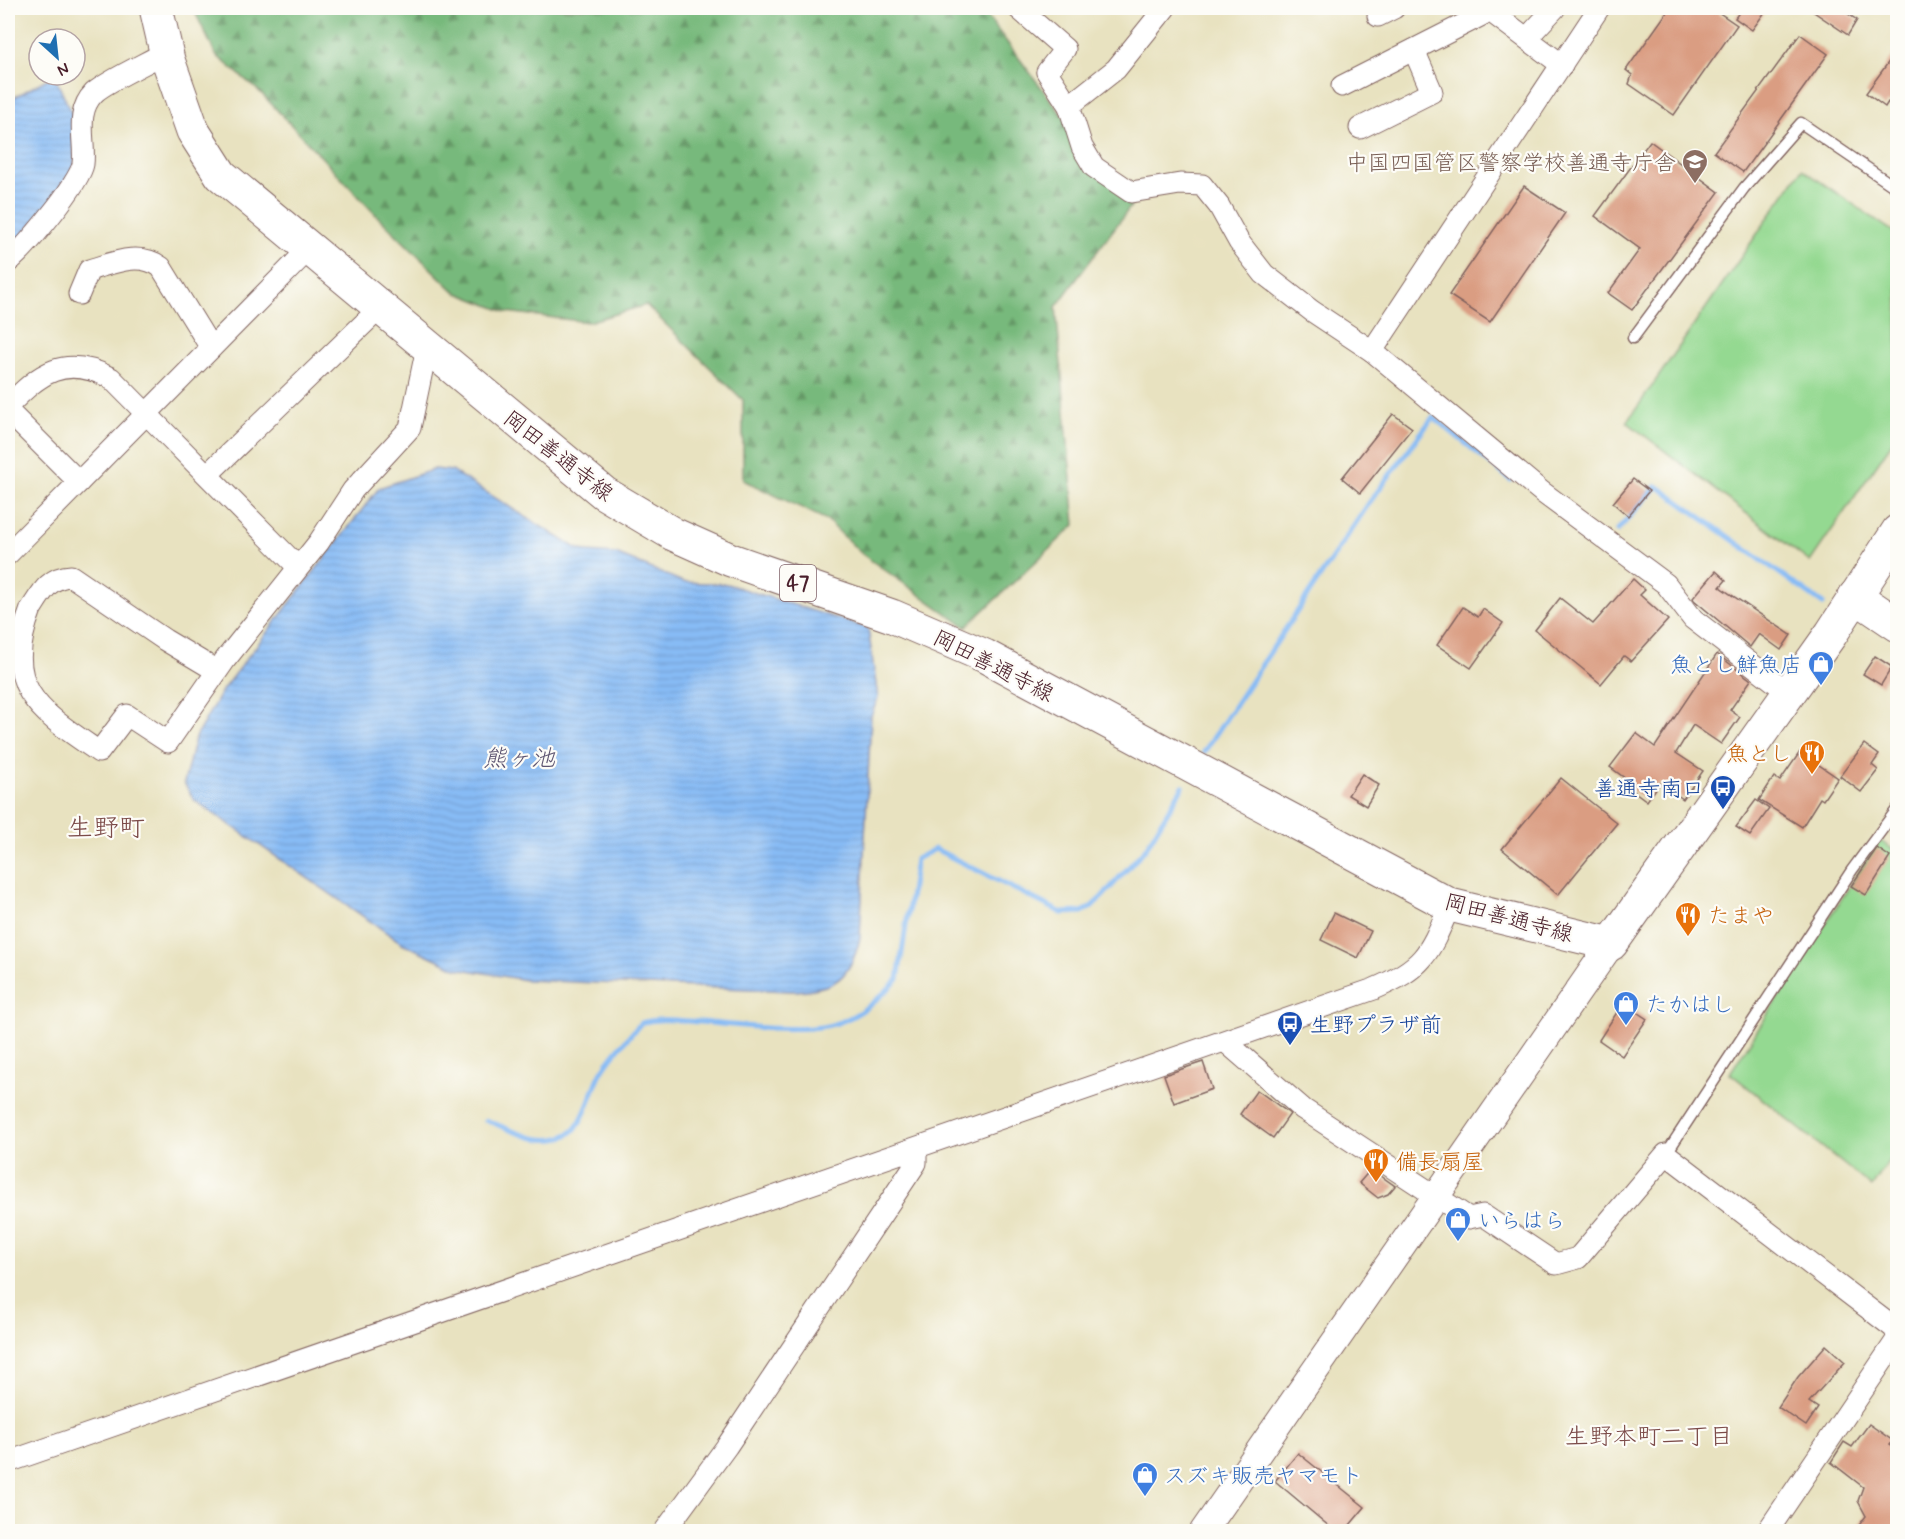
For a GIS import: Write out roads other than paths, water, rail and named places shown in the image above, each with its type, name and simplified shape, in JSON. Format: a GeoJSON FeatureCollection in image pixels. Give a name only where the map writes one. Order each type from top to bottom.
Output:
{"type":"FeatureCollection","features":[{"type":"Feature","properties":{"kind":"main road","name":"岡田善通寺線"},"geometry":{"type":"LineString","coordinates":[[156,8],[166,52],[193,131],[221,175],[604,493],[673,534],[731,560],[892,616],[984,656],[1450,905],[1611,944]]}},
{"type":"Feature","properties":{"kind":"main road"},"geometry":{"type":"LineString","coordinates":[[1611,944],[1789,693],[1898,531]]}},
{"type":"Feature","properties":{"kind":"main road"},"geometry":{"type":"LineString","coordinates":[[1855,596],[1898,625]]}},
{"type":"Feature","properties":{"kind":"street"},"geometry":{"type":"LineString","coordinates":[[1018,8],[1065,49],[1047,72],[1069,106],[1082,147],[1094,167],[1131,192],[1180,184],[1202,185],[1219,206],[1239,242],[1264,274],[1312,311],[1372,351],[1542,492],[1666,584],[1693,619],[1789,693]]}},
{"type":"Feature","properties":{"kind":"street"},"geometry":{"type":"LineString","coordinates":[[1069,106],[1116,69],[1165,8]]}},
{"type":"Feature","properties":{"kind":"street"},"geometry":{"type":"LineString","coordinates":[[1527,38],[1555,8]]}},
{"type":"Feature","properties":{"kind":"street"},"geometry":{"type":"LineString","coordinates":[[1372,351],[1599,8]]}},
{"type":"Feature","properties":{"kind":"street"},"geometry":{"type":"LineString","coordinates":[[1342,86],[1491,9],[1562,64]]}},
{"type":"Feature","properties":{"kind":"street"},"geometry":{"type":"LineString","coordinates":[[1360,128],[1432,92],[1414,50]]}},
{"type":"Feature","properties":{"kind":"street"},"geometry":{"type":"LineString","coordinates":[[8,262],[71,188],[83,165],[81,129],[85,107],[94,93],[166,52]]}},
{"type":"Feature","properties":{"kind":"street"},"geometry":{"type":"LineString","coordinates":[[8,554],[310,248]]}},
{"type":"Feature","properties":{"kind":"street"},"geometry":{"type":"LineString","coordinates":[[79,294],[88,270],[129,259],[151,260],[161,267],[211,348]]}},
{"type":"Feature","properties":{"kind":"street"},"geometry":{"type":"LineString","coordinates":[[208,474],[380,308]]}},
{"type":"Feature","properties":{"kind":"street"},"geometry":{"type":"LineString","coordinates":[[217,671],[165,640],[71,576],[58,577],[48,584],[20,624],[11,646],[9,665],[14,684],[23,700],[99,752],[127,715],[168,742],[217,671],[297,566],[319,542],[353,490],[410,428],[427,347]]}},
{"type":"Feature","properties":{"kind":"street"},"geometry":{"type":"LineString","coordinates":[[8,406],[33,381],[47,372],[82,368],[111,378],[297,566]]}},
{"type":"Feature","properties":{"kind":"street"},"geometry":{"type":"LineString","coordinates":[[8,411],[79,482]]}},
{"type":"Feature","properties":{"kind":"street"},"geometry":{"type":"LineString","coordinates":[[8,1462],[1226,1042],[1401,978],[1419,965],[1431,948],[1450,905]]}},
{"type":"Feature","properties":{"kind":"street"},"geometry":{"type":"LineString","coordinates":[[1203,1532],[1611,944]]}},
{"type":"Feature","properties":{"kind":"street"},"geometry":{"type":"LineString","coordinates":[[1226,1042],[1303,1109],[1469,1218],[1483,1215],[1556,1264],[1578,1258],[1666,1154],[1897,1332],[1767,1532]]}},
{"type":"Feature","properties":{"kind":"street"},"geometry":{"type":"LineString","coordinates":[[664,1532],[727,1446],[903,1182],[916,1162],[916,1149]]}},
{"type":"Feature","properties":{"kind":"lane"},"geometry":{"type":"LineString","coordinates":[[1633,338],[1744,188],[1801,123],[1898,189]]}},
{"type":"Feature","properties":{"kind":"lane"},"geometry":{"type":"LineString","coordinates":[[1666,1154],[1852,870],[1898,808]]}},
{"type":"Feature","properties":{"kind":"water"},"geometry":{"type":"Polygon","coordinates":[[[33,87],[60,87],[73,116],[75,168],[66,185],[8,252],[8,101],[33,87]]]}},
{"type":"Feature","properties":{"kind":"water","name":"熊ヶ池"},"geometry":{"type":"Polygon","coordinates":[[[435,469],[452,471],[574,547],[587,552],[616,554],[683,582],[727,584],[868,628],[878,698],[871,716],[860,938],[851,964],[838,980],[819,988],[791,991],[525,980],[456,968],[402,943],[194,800],[184,783],[195,738],[223,689],[379,488],[435,469]]]}},
{"type":"Feature","properties":{"kind":"waterway"},"geometry":{"type":"LineString","coordinates":[[1204,752],[1369,503],[1433,417],[1511,480]]}},
{"type":"Feature","properties":{"kind":"waterway"},"geometry":{"type":"LineString","coordinates":[[1617,531],[1657,486],[1823,604]]}},
{"type":"Feature","properties":{"kind":"waterway"},"geometry":{"type":"LineString","coordinates":[[486,1120],[518,1133],[541,1139],[563,1137],[573,1131],[581,1119],[605,1066],[641,1023],[671,1020],[769,1028],[805,1028],[834,1024],[861,1011],[898,979],[916,859],[935,849],[1062,913],[1082,912],[1102,897],[1146,848],[1183,786]]}},
{"type":"Feature","properties":{"kind":"place","name":"中国四国管区警察学校善通寺庁舎"},"geometry":{"type":"Point","coordinates":[1695,185]}},
{"type":"Feature","properties":{"kind":"place","name":"魚とし鮮魚店"},"geometry":{"type":"Point","coordinates":[1821,687]}},
{"type":"Feature","properties":{"kind":"place","name":"魚とし"},"geometry":{"type":"Point","coordinates":[1812,776]}},
{"type":"Feature","properties":{"kind":"place","name":"善通寺南口"},"geometry":{"type":"Point","coordinates":[1723,811]}},
{"type":"Feature","properties":{"kind":"place","name":"たまや"},"geometry":{"type":"Point","coordinates":[1688,938]}},
{"type":"Feature","properties":{"kind":"place","name":"たかはし"},"geometry":{"type":"Point","coordinates":[1626,1027]}},
{"type":"Feature","properties":{"kind":"place","name":"生野プラザ前"},"geometry":{"type":"Point","coordinates":[1290,1047]}},
{"type":"Feature","properties":{"kind":"place","name":"備長扇屋"},"geometry":{"type":"Point","coordinates":[1376,1184]}},
{"type":"Feature","properties":{"kind":"place","name":"いらはら"},"geometry":{"type":"Point","coordinates":[1458,1243]}},
{"type":"Feature","properties":{"kind":"place","name":"スズキ販売ヤマモト"},"geometry":{"type":"Point","coordinates":[1145,1498]}},
{"type":"Feature","properties":{"kind":"district","name":"生野町"},"geometry":{"type":"Point","coordinates":[106,827]}},
{"type":"Feature","properties":{"kind":"district","name":"生野本町二丁目"},"geometry":{"type":"Point","coordinates":[1649,1436]}}]}
